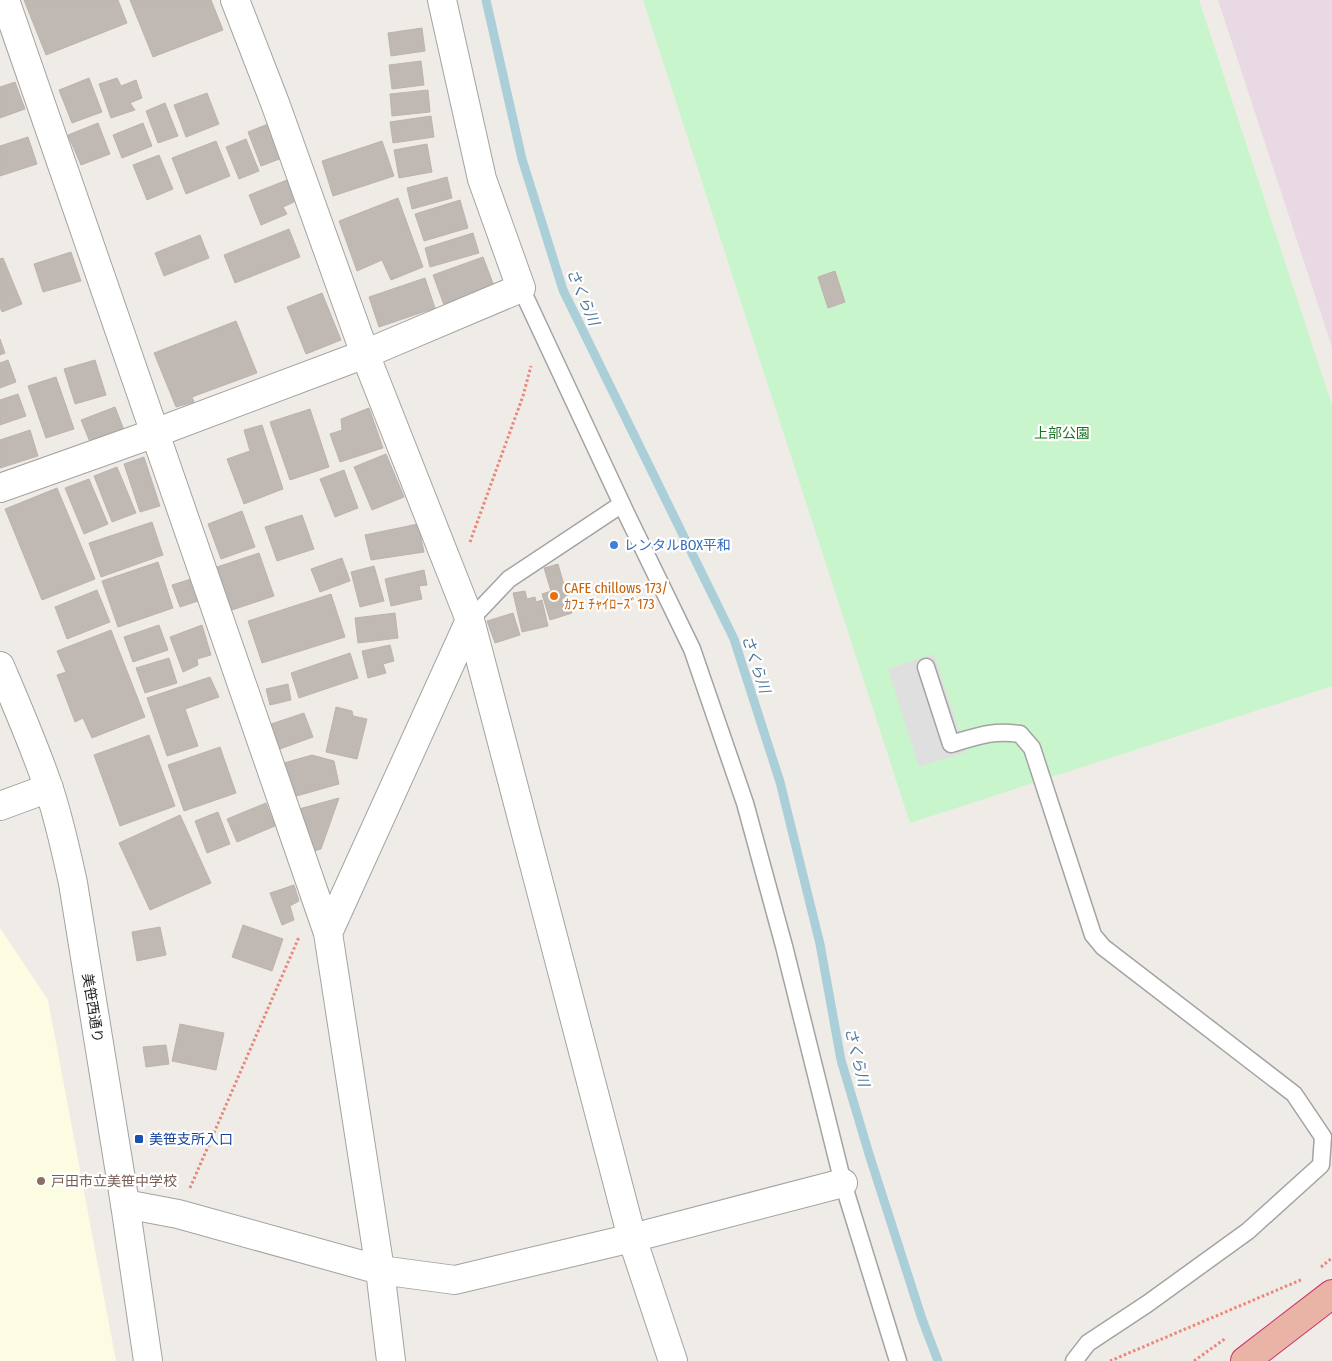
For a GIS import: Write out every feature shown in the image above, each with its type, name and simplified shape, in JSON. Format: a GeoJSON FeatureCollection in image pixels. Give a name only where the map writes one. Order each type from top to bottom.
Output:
{"type":"FeatureCollection","features":[{"type":"Feature","properties":{"kind":"highway"},"geometry":{"type":"LineString","coordinates":[[1245,1361],[1332,1294]]}},
{"type":"Feature","properties":{"kind":"street"},"geometry":{"type":"LineString","coordinates":[[5,0],[328,933],[380,1270],[391,1361]]}},
{"type":"Feature","properties":{"kind":"street"},"geometry":{"type":"LineString","coordinates":[[236,0],[365,354],[470,620],[632,1238],[673,1361]]}},
{"type":"Feature","properties":{"kind":"street"},"geometry":{"type":"LineString","coordinates":[[0,488],[155,433],[365,354],[521,288],[482,179],[442,0]]}},
{"type":"Feature","properties":{"kind":"street"},"geometry":{"type":"LineString","coordinates":[[328,933],[470,620]]}},
{"type":"Feature","properties":{"kind":"street","name":"美笹西通り"},"geometry":{"type":"LineString","coordinates":[[0,666],[33,744],[49,788],[64,841],[73,883],[125,1204],[148,1361]]}},
{"type":"Feature","properties":{"kind":"street"},"geometry":{"type":"LineString","coordinates":[[0,806],[49,788]]}},
{"type":"Feature","properties":{"kind":"street"},"geometry":{"type":"LineString","coordinates":[[125,1204],[178,1214],[380,1270],[455,1280],[632,1238],[843,1183]]}},
{"type":"Feature","properties":{"kind":"lane"},"geometry":{"type":"LineString","coordinates":[[521,288],[692,649],[745,802],[784,946],[843,1183],[898,1361]]}},
{"type":"Feature","properties":{"kind":"lane"},"geometry":{"type":"LineString","coordinates":[[470,620],[510,579],[622,504]]}},
{"type":"Feature","properties":{"kind":"lane"},"geometry":{"type":"LineString","coordinates":[[926,667],[952,744],[987,733],[1003,732],[1020,734],[1032,748],[1093,935],[1103,947],[1294,1094],[1323,1138],[1321,1164],[1248,1231],[1147,1304],[1088,1342],[1074,1361]]}},
{"type":"Feature","properties":{"kind":"path"},"geometry":{"type":"LineString","coordinates":[[1110,1361],[1310,1276]]}},
{"type":"Feature","properties":{"kind":"shaded area"},"geometry":{"type":"Polygon","coordinates":[[[1218,0],[1332,0],[1332,347],[1218,0]]]}},
{"type":"Feature","properties":{"kind":"shaded area"},"geometry":{"type":"Polygon","coordinates":[[[934,654],[966,752],[919,767],[888,669],[934,654]]]}},
{"type":"Feature","properties":{"kind":"shaded area","name":"戸田市立美笹中学校"},"geometry":{"type":"Polygon","coordinates":[[[0,928],[48,1000],[116,1361],[0,1361],[0,928]]]}},
{"type":"Feature","properties":{"kind":"green space","name":"上部公園"},"geometry":{"type":"Polygon","coordinates":[[[643,0],[1199,0],[1332,405],[1332,686],[910,823],[643,0]]]}},
{"type":"Feature","properties":{"kind":"building"},"geometry":{"type":"Polygon","coordinates":[[[24,0],[118,0],[127,23],[46,55],[24,0]]]}},
{"type":"Feature","properties":{"kind":"building"},"geometry":{"type":"Polygon","coordinates":[[[130,0],[211,0],[223,30],[153,57],[130,0]]]}},
{"type":"Feature","properties":{"kind":"building"},"geometry":{"type":"Polygon","coordinates":[[[422,28],[425,51],[391,56],[388,33],[422,28]]]}},
{"type":"Feature","properties":{"kind":"building"},"geometry":{"type":"Polygon","coordinates":[[[421,61],[424,85],[392,89],[389,65],[421,61]]]}},
{"type":"Feature","properties":{"kind":"building"},"geometry":{"type":"Polygon","coordinates":[[[89,78],[102,112],[72,123],[59,90],[89,78]]]}},
{"type":"Feature","properties":{"kind":"building"},"geometry":{"type":"Polygon","coordinates":[[[117,78],[121,86],[136,80],[142,98],[130,103],[135,110],[111,118],[99,84],[117,78]]]}},
{"type":"Feature","properties":{"kind":"building"},"geometry":{"type":"Polygon","coordinates":[[[15,82],[25,109],[0,118],[0,87],[15,82]]]}},
{"type":"Feature","properties":{"kind":"building"},"geometry":{"type":"Polygon","coordinates":[[[428,90],[430,112],[392,116],[390,94],[428,90]]]}},
{"type":"Feature","properties":{"kind":"building"},"geometry":{"type":"Polygon","coordinates":[[[207,93],[219,124],[186,137],[174,105],[207,93]]]}},
{"type":"Feature","properties":{"kind":"building"},"geometry":{"type":"Polygon","coordinates":[[[165,103],[178,136],[158,143],[146,111],[165,103]]]}},
{"type":"Feature","properties":{"kind":"building"},"geometry":{"type":"Polygon","coordinates":[[[431,116],[434,137],[393,143],[390,122],[431,116]]]}},
{"type":"Feature","properties":{"kind":"building"},"geometry":{"type":"Polygon","coordinates":[[[98,123],[110,154],[81,165],[68,135],[98,123]]]}},
{"type":"Feature","properties":{"kind":"building"},"geometry":{"type":"Polygon","coordinates":[[[143,123],[152,146],[122,158],[113,135],[143,123]]]}},
{"type":"Feature","properties":{"kind":"building"},"geometry":{"type":"Polygon","coordinates":[[[268,124],[282,158],[261,166],[248,132],[268,124]]]}},
{"type":"Feature","properties":{"kind":"building"},"geometry":{"type":"Polygon","coordinates":[[[28,137],[37,164],[0,176],[0,146],[28,137]]]}},
{"type":"Feature","properties":{"kind":"building"},"geometry":{"type":"Polygon","coordinates":[[[246,139],[259,171],[239,179],[226,147],[246,139]]]}},
{"type":"Feature","properties":{"kind":"building"},"geometry":{"type":"Polygon","coordinates":[[[216,141],[230,176],[186,194],[172,158],[216,141]]]}},
{"type":"Feature","properties":{"kind":"building"},"geometry":{"type":"Polygon","coordinates":[[[382,141],[394,176],[333,196],[322,161],[382,141]]]}},
{"type":"Feature","properties":{"kind":"building"},"geometry":{"type":"Polygon","coordinates":[[[427,144],[432,172],[399,178],[394,150],[427,144]]]}},
{"type":"Feature","properties":{"kind":"building"},"geometry":{"type":"Polygon","coordinates":[[[159,155],[173,189],[147,200],[133,165],[159,155]]]}},
{"type":"Feature","properties":{"kind":"building"},"geometry":{"type":"Polygon","coordinates":[[[447,177],[452,198],[412,209],[407,188],[447,177]]]}},
{"type":"Feature","properties":{"kind":"building"},"geometry":{"type":"Polygon","coordinates":[[[287,180],[294,202],[283,207],[287,214],[261,225],[249,195],[287,180]]]}},
{"type":"Feature","properties":{"kind":"building"},"geometry":{"type":"Polygon","coordinates":[[[398,198],[423,267],[391,280],[382,260],[357,271],[339,221],[398,198]]]}},
{"type":"Feature","properties":{"kind":"building"},"geometry":{"type":"Polygon","coordinates":[[[460,200],[468,228],[424,241],[415,214],[460,200]]]}},
{"type":"Feature","properties":{"kind":"building"},"geometry":{"type":"Polygon","coordinates":[[[289,229],[300,257],[235,283],[224,255],[289,229]]]}},
{"type":"Feature","properties":{"kind":"building"},"geometry":{"type":"Polygon","coordinates":[[[473,233],[479,253],[430,267],[425,248],[473,233]]]}},
{"type":"Feature","properties":{"kind":"building"},"geometry":{"type":"Polygon","coordinates":[[[200,235],[209,258],[164,276],[155,253],[200,235]]]}},
{"type":"Feature","properties":{"kind":"building"},"geometry":{"type":"Polygon","coordinates":[[[71,252],[81,281],[43,292],[34,264],[71,252]]]}},
{"type":"Feature","properties":{"kind":"building"},"geometry":{"type":"Polygon","coordinates":[[[483,257],[494,286],[444,305],[433,275],[483,257]]]}},
{"type":"Feature","properties":{"kind":"building"},"geometry":{"type":"Polygon","coordinates":[[[3,258],[22,304],[2,312],[0,307],[0,259],[3,258]]]}},
{"type":"Feature","properties":{"kind":"building"},"geometry":{"type":"Polygon","coordinates":[[[835,271],[845,302],[828,308],[818,277],[835,271]]]}},
{"type":"Feature","properties":{"kind":"building"},"geometry":{"type":"Polygon","coordinates":[[[425,278],[435,308],[379,327],[369,297],[425,278]]]}},
{"type":"Feature","properties":{"kind":"building"},"geometry":{"type":"Polygon","coordinates":[[[322,293],[341,340],[306,354],[287,307],[322,293]]]}},
{"type":"Feature","properties":{"kind":"building"},"geometry":{"type":"Polygon","coordinates":[[[236,321],[257,373],[192,397],[194,402],[176,407],[154,353],[236,321]]]}},
{"type":"Feature","properties":{"kind":"building"},"geometry":{"type":"Polygon","coordinates":[[[0,339],[5,353],[0,355],[0,339]]]}},
{"type":"Feature","properties":{"kind":"building"},"geometry":{"type":"Polygon","coordinates":[[[8,360],[16,382],[0,388],[0,363],[8,360]]]}},
{"type":"Feature","properties":{"kind":"building"},"geometry":{"type":"Polygon","coordinates":[[[95,360],[106,395],[75,404],[64,369],[95,360]]]}},
{"type":"Feature","properties":{"kind":"building"},"geometry":{"type":"Polygon","coordinates":[[[56,377],[74,429],[46,438],[28,386],[56,377]]]}},
{"type":"Feature","properties":{"kind":"building"},"geometry":{"type":"Polygon","coordinates":[[[18,394],[26,416],[0,425],[0,400],[18,394]]]}},
{"type":"Feature","properties":{"kind":"building"},"geometry":{"type":"Polygon","coordinates":[[[115,407],[124,430],[90,442],[81,420],[115,407]]]}},
{"type":"Feature","properties":{"kind":"building"},"geometry":{"type":"Polygon","coordinates":[[[369,408],[383,448],[340,462],[330,434],[342,430],[341,419],[369,408]]]}},
{"type":"Feature","properties":{"kind":"building"},"geometry":{"type":"Polygon","coordinates":[[[310,409],[329,467],[290,480],[270,422],[310,409]]]}},
{"type":"Feature","properties":{"kind":"building"},"geometry":{"type":"Polygon","coordinates":[[[262,425],[283,489],[244,504],[227,459],[250,451],[244,430],[262,425]]]}},
{"type":"Feature","properties":{"kind":"building"},"geometry":{"type":"Polygon","coordinates":[[[30,430],[38,456],[0,468],[0,440],[30,430]]]}},
{"type":"Feature","properties":{"kind":"building"},"geometry":{"type":"Polygon","coordinates":[[[386,454],[404,497],[372,510],[354,467],[386,454]]]}},
{"type":"Feature","properties":{"kind":"building"},"geometry":{"type":"Polygon","coordinates":[[[144,457],[160,506],[140,512],[124,464],[144,457]]]}},
{"type":"Feature","properties":{"kind":"building"},"geometry":{"type":"Polygon","coordinates":[[[117,467],[136,513],[112,522],[94,476],[117,467]]]}},
{"type":"Feature","properties":{"kind":"building"},"geometry":{"type":"Polygon","coordinates":[[[344,470],[358,508],[335,517],[320,479],[344,470]]]}},
{"type":"Feature","properties":{"kind":"building"},"geometry":{"type":"Polygon","coordinates":[[[89,479],[108,524],[84,534],[65,488],[89,479]]]}},
{"type":"Feature","properties":{"kind":"building"},"geometry":{"type":"Polygon","coordinates":[[[57,488],[95,579],[42,600],[5,509],[57,488]]]}},
{"type":"Feature","properties":{"kind":"building"},"geometry":{"type":"Polygon","coordinates":[[[242,511],[255,547],[221,559],[208,524],[242,511]]]}},
{"type":"Feature","properties":{"kind":"building"},"geometry":{"type":"Polygon","coordinates":[[[302,515],[314,549],[277,561],[265,527],[302,515]]]}},
{"type":"Feature","properties":{"kind":"building"},"geometry":{"type":"Polygon","coordinates":[[[152,522],[163,555],[101,577],[89,543],[152,522]]]}},
{"type":"Feature","properties":{"kind":"building"},"geometry":{"type":"Polygon","coordinates":[[[418,524],[424,552],[371,560],[365,535],[418,524]]]}},
{"type":"Feature","properties":{"kind":"building"},"geometry":{"type":"Polygon","coordinates":[[[259,553],[274,596],[232,610],[217,567],[259,553]]]}},
{"type":"Feature","properties":{"kind":"building"},"geometry":{"type":"Polygon","coordinates":[[[342,558],[350,581],[320,592],[311,569],[342,558]]]}},
{"type":"Feature","properties":{"kind":"building"},"geometry":{"type":"Polygon","coordinates":[[[158,562],[173,608],[118,627],[102,581],[158,562]]]}},
{"type":"Feature","properties":{"kind":"building"},"geometry":{"type":"Polygon","coordinates":[[[558,564],[572,613],[550,620],[542,594],[551,591],[544,568],[558,564]]]}},
{"type":"Feature","properties":{"kind":"building"},"geometry":{"type":"Polygon","coordinates":[[[374,566],[384,601],[360,607],[351,572],[374,566]]]}},
{"type":"Feature","properties":{"kind":"building"},"geometry":{"type":"Polygon","coordinates":[[[424,570],[427,585],[419,586],[422,599],[391,606],[385,579],[424,570]]]}},
{"type":"Feature","properties":{"kind":"building"},"geometry":{"type":"Polygon","coordinates":[[[191,579],[198,601],[180,607],[172,585],[191,579]]]}},
{"type":"Feature","properties":{"kind":"building"},"geometry":{"type":"Polygon","coordinates":[[[97,590],[110,622],[67,639],[55,607],[97,590]]]}},
{"type":"Feature","properties":{"kind":"building"},"geometry":{"type":"Polygon","coordinates":[[[525,591],[527,599],[535,597],[536,602],[542,600],[548,626],[522,632],[513,593],[525,591]]]}},
{"type":"Feature","properties":{"kind":"building"},"geometry":{"type":"Polygon","coordinates":[[[331,594],[345,637],[262,663],[248,621],[331,594]]]}},
{"type":"Feature","properties":{"kind":"building"},"geometry":{"type":"Polygon","coordinates":[[[395,613],[398,638],[358,643],[355,618],[395,613]]]}},
{"type":"Feature","properties":{"kind":"building"},"geometry":{"type":"Polygon","coordinates":[[[513,613],[520,635],[495,643],[487,621],[513,613]]]}},
{"type":"Feature","properties":{"kind":"building"},"geometry":{"type":"Polygon","coordinates":[[[159,625],[168,650],[133,662],[124,637],[159,625]]]}},
{"type":"Feature","properties":{"kind":"building"},"geometry":{"type":"Polygon","coordinates":[[[202,625],[211,655],[197,659],[198,665],[183,672],[170,637],[202,625]]]}},
{"type":"Feature","properties":{"kind":"building"},"geometry":{"type":"Polygon","coordinates":[[[111,630],[145,717],[92,738],[83,718],[75,722],[57,675],[66,672],[57,651],[111,630]]]}},
{"type":"Feature","properties":{"kind":"building"},"geometry":{"type":"Polygon","coordinates":[[[390,645],[394,661],[383,664],[386,673],[368,678],[362,651],[390,645]]]}},
{"type":"Feature","properties":{"kind":"building"},"geometry":{"type":"Polygon","coordinates":[[[350,653],[358,678],[299,698],[291,673],[350,653]]]}},
{"type":"Feature","properties":{"kind":"building"},"geometry":{"type":"Polygon","coordinates":[[[169,658],[177,683],[145,693],[136,668],[169,658]]]}},
{"type":"Feature","properties":{"kind":"building"},"geometry":{"type":"Polygon","coordinates":[[[210,677],[219,697],[185,709],[198,746],[167,756],[147,698],[210,677]]]}},
{"type":"Feature","properties":{"kind":"building"},"geometry":{"type":"Polygon","coordinates":[[[288,684],[291,700],[270,705],[266,689],[288,684]]]}},
{"type":"Feature","properties":{"kind":"building"},"geometry":{"type":"Polygon","coordinates":[[[336,707],[352,711],[353,716],[367,719],[357,759],[326,752],[336,707]]]}},
{"type":"Feature","properties":{"kind":"building"},"geometry":{"type":"Polygon","coordinates":[[[304,713],[313,737],[280,749],[271,724],[304,713]]]}},
{"type":"Feature","properties":{"kind":"building"},"geometry":{"type":"Polygon","coordinates":[[[149,735],[175,806],[120,826],[94,755],[149,735]]]}},
{"type":"Feature","properties":{"kind":"building"},"geometry":{"type":"Polygon","coordinates":[[[220,747],[236,793],[184,811],[168,765],[220,747]]]}},
{"type":"Feature","properties":{"kind":"building"},"geometry":{"type":"Polygon","coordinates":[[[312,755],[334,761],[339,784],[293,797],[284,763],[312,755]]]}},
{"type":"Feature","properties":{"kind":"building"},"geometry":{"type":"Polygon","coordinates":[[[339,798],[321,849],[311,852],[299,809],[339,798]]]}},
{"type":"Feature","properties":{"kind":"building"},"geometry":{"type":"Polygon","coordinates":[[[266,803],[275,826],[237,842],[227,819],[266,803]]]}},
{"type":"Feature","properties":{"kind":"building"},"geometry":{"type":"Polygon","coordinates":[[[218,812],[230,844],[207,853],[195,821],[218,812]]]}},
{"type":"Feature","properties":{"kind":"building"},"geometry":{"type":"Polygon","coordinates":[[[180,815],[211,883],[150,910],[119,843],[180,815]]]}},
{"type":"Feature","properties":{"kind":"building"},"geometry":{"type":"Polygon","coordinates":[[[294,885],[299,901],[290,906],[294,920],[282,925],[270,893],[294,885]]]}},
{"type":"Feature","properties":{"kind":"building"},"geometry":{"type":"Polygon","coordinates":[[[243,925],[283,939],[272,971],[232,957],[243,925]]]}},
{"type":"Feature","properties":{"kind":"building"},"geometry":{"type":"Polygon","coordinates":[[[160,927],[166,955],[137,961],[132,932],[160,927]]]}},
{"type":"Feature","properties":{"kind":"building"},"geometry":{"type":"Polygon","coordinates":[[[180,1024],[224,1033],[216,1070],[172,1061],[180,1024]]]}},
{"type":"Feature","properties":{"kind":"building"},"geometry":{"type":"Polygon","coordinates":[[[166,1045],[169,1064],[146,1067],[143,1047],[166,1045]]]}},
{"type":"Feature","properties":{"kind":"waterway","name":"さくら川"},"geometry":{"type":"LineString","coordinates":[[486,0],[522,159],[563,290],[734,639],[780,782],[820,944],[841,1060],[922,1319],[938,1361]]}},
{"type":"Feature","properties":{"kind":"place","name":"レンタルBOX平和"},"geometry":{"type":"Point","coordinates":[614,545]}},
{"type":"Feature","properties":{"kind":"place","name":"CAFE chillows 173/ ｶﾌｪ ﾁｬｲﾛｰｽﾞ173"},"geometry":{"type":"Point","coordinates":[554,596]}},
{"type":"Feature","properties":{"kind":"place","name":"美笹支所入口"},"geometry":{"type":"Point","coordinates":[139,1139]}},
{"type":"Feature","properties":{"kind":"place","name":"戸田市立美笹中学校"},"geometry":{"type":"Point","coordinates":[41,1181]}}]}
